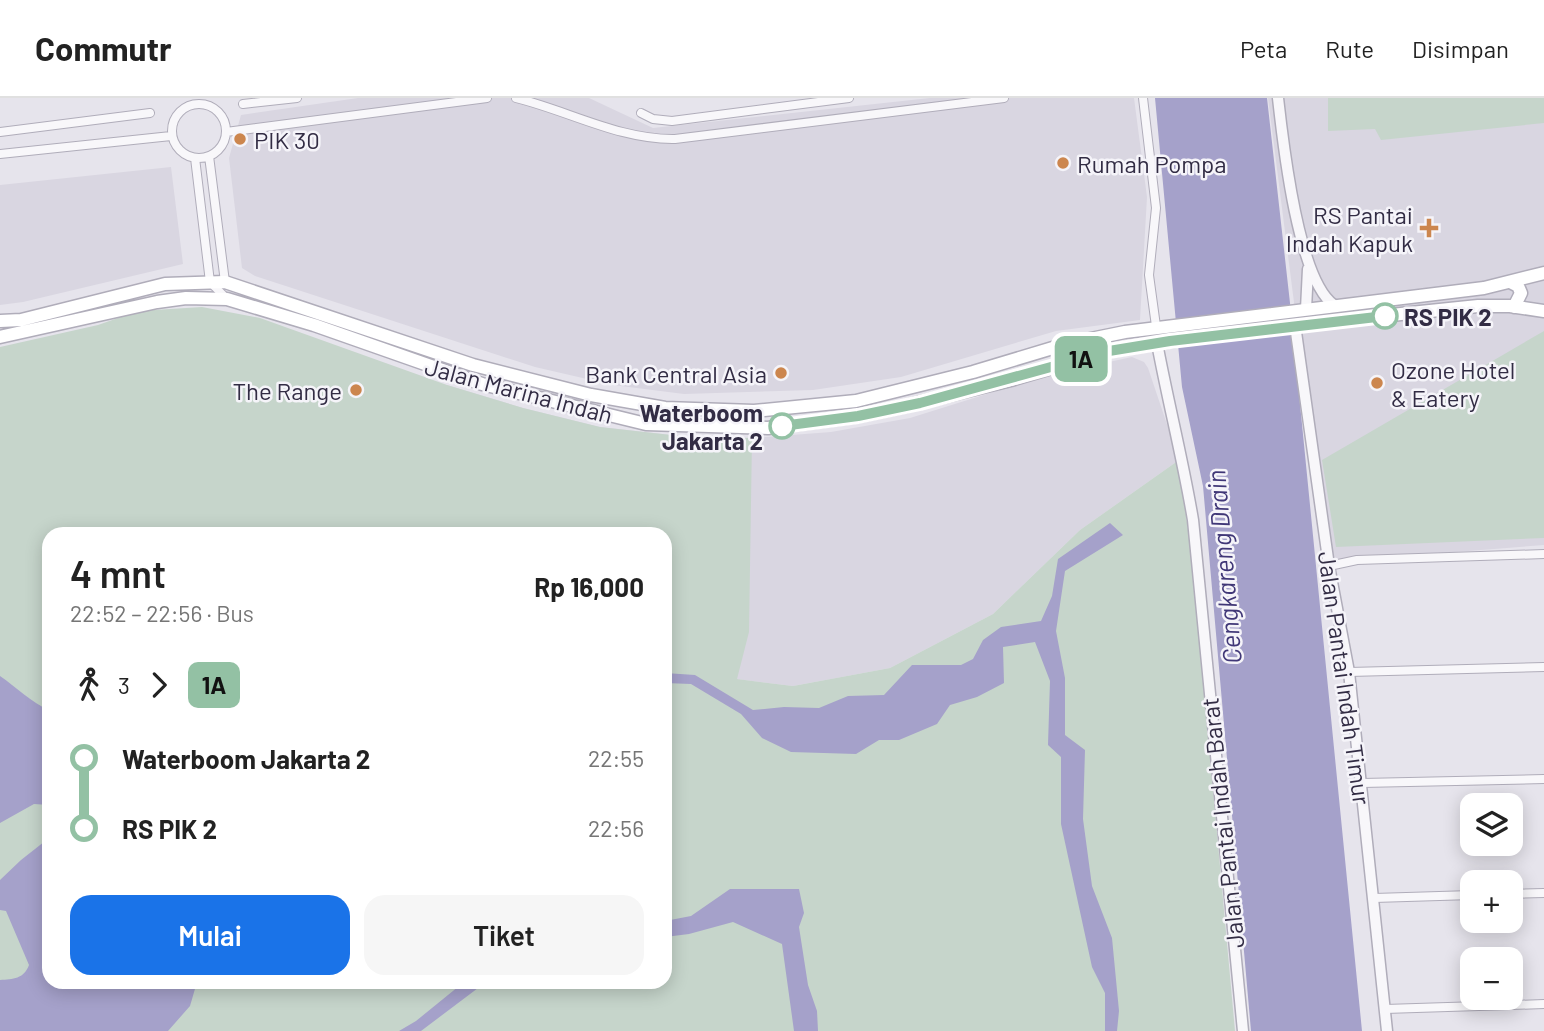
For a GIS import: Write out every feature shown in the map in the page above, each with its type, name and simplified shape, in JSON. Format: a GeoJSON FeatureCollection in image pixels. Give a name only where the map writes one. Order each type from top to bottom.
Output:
{"type":"FeatureCollection","features":[{"type":"Feature","properties":{"kind":"main road","name":"Jalan Marina Indah"},"geometry":{"type":"LineString","coordinates":[[0,321],[21,320],[165,284],[225,282],[473,365],[591,395],[666,408],[754,411],[856,401],[1066,344],[1125,332],[1484,288],[1544,273]]}},
{"type":"Feature","properties":{"kind":"main road"},"geometry":{"type":"LineString","coordinates":[[1510,282],[1518,286],[1521,293],[1514,307]]}},
{"type":"Feature","properties":{"kind":"main road","name":"Jalan Marina Indah"},"geometry":{"type":"LineString","coordinates":[[0,337],[157,302],[186,298],[227,299],[314,325],[482,384],[646,424],[768,428],[858,416],[906,406],[1129,347],[1294,325],[1478,306],[1544,311]]}},
{"type":"Feature","properties":{"kind":"main road","name":"Jalan Pantai Indah Barat"},"geometry":{"type":"LineString","coordinates":[[1156,327],[1164,342]]}},
{"type":"Feature","properties":{"kind":"main road"},"geometry":{"type":"LineString","coordinates":[[1125,332],[1132,337],[1129,347]]}},
{"type":"Feature","properties":{"kind":"main road"},"geometry":{"type":"LineString","coordinates":[[902,390],[906,406]]}},
{"type":"Feature","properties":{"kind":"street"},"geometry":{"type":"LineString","coordinates":[[243,104],[297,98]]}},
{"type":"Feature","properties":{"kind":"street"},"geometry":{"type":"LineString","coordinates":[[226,132],[487,98]]}},
{"type":"Feature","properties":{"kind":"street"},"geometry":{"type":"LineString","coordinates":[[516,98],[628,134],[654,139],[675,139],[1004,98]]}},
{"type":"Feature","properties":{"kind":"street"},"geometry":{"type":"LineString","coordinates":[[641,113],[653,119],[672,121],[775,102],[849,98]]}},
{"type":"Feature","properties":{"kind":"street"},"geometry":{"type":"LineString","coordinates":[[1143,98],[1156,208],[1149,275],[1156,327]]}},
{"type":"Feature","properties":{"kind":"street"},"geometry":{"type":"LineString","coordinates":[[1278,98],[1287,166],[1308,262],[1321,293],[1334,305]]}},
{"type":"Feature","properties":{"kind":"street"},"geometry":{"type":"LineString","coordinates":[[194,101],[210,106],[222,117],[226,132],[221,147],[209,156],[195,158],[180,151],[171,136],[171,127],[179,112],[194,101]]}},
{"type":"Feature","properties":{"kind":"street"},"geometry":{"type":"LineString","coordinates":[[0,132],[150,113]]}},
{"type":"Feature","properties":{"kind":"street"},"geometry":{"type":"LineString","coordinates":[[0,154],[171,136]]}},
{"type":"Feature","properties":{"kind":"street"},"geometry":{"type":"LineString","coordinates":[[209,156],[225,282]]}},
{"type":"Feature","properties":{"kind":"street"},"geometry":{"type":"LineString","coordinates":[[195,158],[210,282],[227,299]]}},
{"type":"Feature","properties":{"kind":"street"},"geometry":{"type":"LineString","coordinates":[[1306,309],[1308,262]]}},
{"type":"Feature","properties":{"kind":"street","name":"Jalan Pantai Indah Timur"},"geometry":{"type":"LineString","coordinates":[[1294,325],[1329,566],[1349,672],[1387,1031]]}},
{"type":"Feature","properties":{"kind":"street","name":"Jalan Pantai Indah Barat"},"geometry":{"type":"LineString","coordinates":[[1164,342],[1174,429],[1180,444],[1193,520],[1243,1031]]}},
{"type":"Feature","properties":{"kind":"street"},"geometry":{"type":"LineString","coordinates":[[1329,566],[1357,560],[1544,554]]}},
{"type":"Feature","properties":{"kind":"street"},"geometry":{"type":"LineString","coordinates":[[1349,672],[1544,667]]}},
{"type":"Feature","properties":{"kind":"street"},"geometry":{"type":"LineString","coordinates":[[1362,783],[1544,779]]}},
{"type":"Feature","properties":{"kind":"street"},"geometry":{"type":"LineString","coordinates":[[1523,893],[1544,892]]}},
{"type":"Feature","properties":{"kind":"street"},"geometry":{"type":"LineString","coordinates":[[1374,898],[1460,895]]}},
{"type":"Feature","properties":{"kind":"street"},"geometry":{"type":"LineString","coordinates":[[1385,1009],[1544,1004]]}},
{"type":"Feature","properties":{"kind":"shaded area"},"geometry":{"type":"Polygon","coordinates":[[[358,98],[589,98],[653,128],[930,98],[1134,98],[1147,197],[1140,320],[1056,331],[901,377],[813,390],[684,394],[613,385],[535,367],[255,276],[242,268],[229,158],[241,115],[358,98]]]}},
{"type":"Feature","properties":{"kind":"shaded area"},"geometry":{"type":"Polygon","coordinates":[[[1268,98],[1544,98],[1544,545],[1327,562],[1268,98]]]}},
{"type":"Feature","properties":{"kind":"shaded area"},"geometry":{"type":"Polygon","coordinates":[[[1328,98],[1544,98],[1544,123],[1381,140],[1375,129],[1328,131],[1328,98]]]}},
{"type":"Feature","properties":{"kind":"shaded area"},"geometry":{"type":"Polygon","coordinates":[[[171,167],[183,264],[23,302],[0,305],[0,185],[171,167]]]}},
{"type":"Feature","properties":{"kind":"shaded area"},"geometry":{"type":"Polygon","coordinates":[[[202,307],[260,318],[447,385],[600,427],[689,437],[752,438],[749,632],[737,679],[793,686],[890,668],[993,614],[1080,530],[1179,460],[1193,569],[1235,1031],[0,1031],[0,347],[98,325],[138,311],[202,307]]]}},
{"type":"Feature","properties":{"kind":"shaded area"},"geometry":{"type":"Polygon","coordinates":[[[1544,331],[1544,538],[1336,547],[1322,460],[1544,331]]]}},
{"type":"Feature","properties":{"kind":"shaded area"},"geometry":{"type":"Polygon","coordinates":[[[1132,357],[1144,362],[1179,460],[1080,530],[993,614],[890,668],[793,686],[736,679],[672,548],[672,527],[394,527],[447,385],[600,427],[689,437],[752,438],[831,432],[910,418],[1044,376],[1132,357]]]}},
{"type":"Feature","properties":{"kind":"water","name":"Cengkareng Drain"},"geometry":{"type":"Polygon","coordinates":[[[1155,98],[1267,98],[1290,303],[1362,1031],[1251,1031],[1203,486],[1182,387],[1155,98]]]}},
{"type":"Feature","properties":{"kind":"water"},"geometry":{"type":"Polygon","coordinates":[[[1110,523],[1123,535],[1065,571],[1056,631],[1065,678],[1065,735],[1085,750],[1083,819],[1092,886],[1112,938],[1119,1011],[1117,1031],[1105,1031],[1105,993],[1092,967],[1061,824],[1061,757],[1048,745],[1050,681],[1035,642],[1003,647],[1004,683],[977,697],[950,705],[937,724],[899,740],[879,740],[856,754],[791,752],[762,738],[741,714],[691,684],[672,683],[672,673],[695,675],[753,710],[819,708],[848,696],[884,695],[912,665],[961,665],[973,659],[983,640],[1001,627],[1041,621],[1052,596],[1058,559],[1110,523]]]}},
{"type":"Feature","properties":{"kind":"water"},"geometry":{"type":"Polygon","coordinates":[[[0,676],[42,706],[42,805],[34,804],[0,823],[0,676]]]}},
{"type":"Feature","properties":{"kind":"water"},"geometry":{"type":"Polygon","coordinates":[[[42,844],[42,989],[195,989],[190,1006],[168,1031],[0,1031],[0,980],[21,976],[29,965],[6,911],[0,910],[0,880],[42,844]]]}},
{"type":"Feature","properties":{"kind":"water"},"geometry":{"type":"Polygon","coordinates":[[[730,889],[799,889],[804,913],[799,927],[808,985],[817,1011],[818,1031],[794,1031],[782,944],[733,922],[672,936],[672,920],[691,916],[730,889]]]}},
{"type":"Feature","properties":{"kind":"water"},"geometry":{"type":"Polygon","coordinates":[[[455,989],[477,989],[421,1031],[399,1031],[416,1021],[455,989]]]}},
{"type":"Feature","properties":{"kind":"bus line","name":"1A"},"geometry":{"type":"LineString","coordinates":[[782,426],[858,416],[920,403],[1109,351],[1295,325],[1385,316]]}},
{"type":"Feature","properties":{"kind":"place","name":"PIK 30"},"geometry":{"type":"Point","coordinates":[240,139]}},
{"type":"Feature","properties":{"kind":"place","name":"Rumah Pompa"},"geometry":{"type":"Point","coordinates":[1063,163]}},
{"type":"Feature","properties":{"kind":"place","name":"RS Pantai Indah Kapuk"},"geometry":{"type":"Point","coordinates":[1429,228]}},
{"type":"Feature","properties":{"kind":"place","name":"RS PIK 2"},"geometry":{"type":"Point","coordinates":[1385,316]}},
{"type":"Feature","properties":{"kind":"place","name":"Bank Central Asia"},"geometry":{"type":"Point","coordinates":[781,373]}},
{"type":"Feature","properties":{"kind":"place","name":"Ozone Hotel & Eatery"},"geometry":{"type":"Point","coordinates":[1377,383]}},
{"type":"Feature","properties":{"kind":"place","name":"The Range"},"geometry":{"type":"Point","coordinates":[356,390]}},
{"type":"Feature","properties":{"kind":"place","name":"Waterboom Jakarta 2"},"geometry":{"type":"Point","coordinates":[782,426]}}]}
